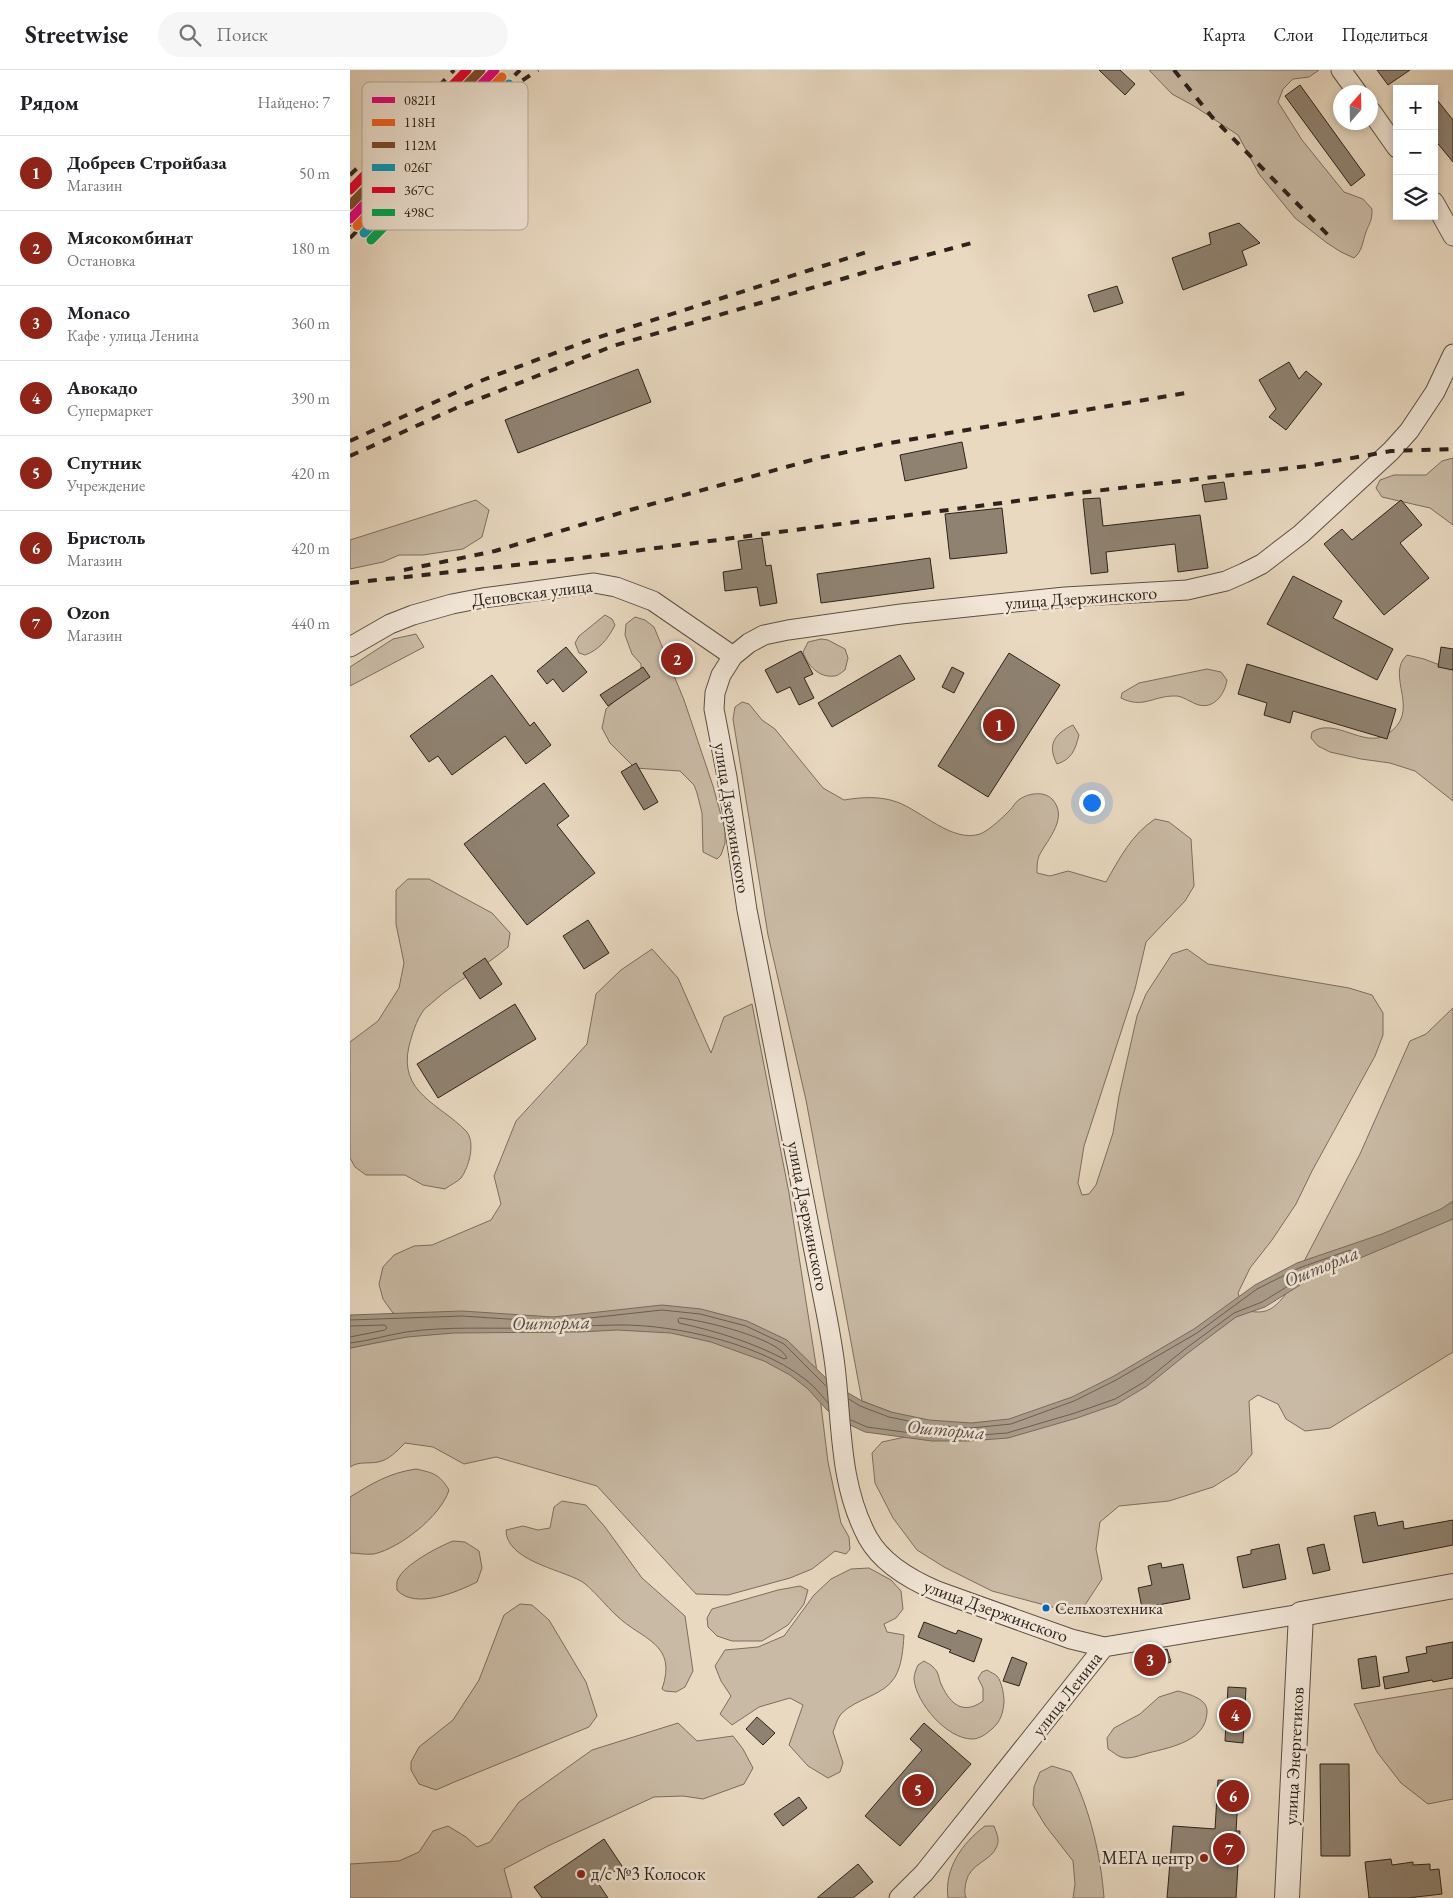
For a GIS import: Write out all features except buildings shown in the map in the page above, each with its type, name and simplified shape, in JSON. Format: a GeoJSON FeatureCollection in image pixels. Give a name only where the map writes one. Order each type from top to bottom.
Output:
{"type":"FeatureCollection","features":[{"type":"Feature","properties":{"kind":"street"},"geometry":{"type":"LineString","coordinates":[[1341,70],[1352,85]]}},
{"type":"Feature","properties":{"kind":"street"},"geometry":{"type":"LineString","coordinates":[[1378,123],[1393,143]]}},
{"type":"Feature","properties":{"kind":"street"},"geometry":{"type":"LineString","coordinates":[[1438,209],[1453,236]]}},
{"type":"Feature","properties":{"kind":"street","name":"улица Дзержинского"},"geometry":{"type":"LineString","coordinates":[[1104,1647],[1071,1639],[936,1591],[916,1582],[898,1570],[869,1539],[856,1508],[843,1462],[835,1365],[828,1317],[747,910],[727,777],[714,709],[715,693],[722,675],[733,656],[749,643],[764,635],[901,614],[1065,597],[1187,590],[1226,581],[1244,574],[1262,564],[1302,534],[1391,451],[1409,431],[1435,392],[1453,354]]}},
{"type":"Feature","properties":{"kind":"street","name":"Деповская улица"},"geometry":{"type":"LineString","coordinates":[[350,648],[390,624],[413,615],[452,604],[594,583],[616,587],[653,602],[733,656]]}},
{"type":"Feature","properties":{"kind":"street","name":"улица Ленина"},"geometry":{"type":"LineString","coordinates":[[899,1898],[924,1873],[1104,1647],[1453,1586]]}},
{"type":"Feature","properties":{"kind":"street","name":"улица Энергетиков"},"geometry":{"type":"LineString","coordinates":[[1287,1898],[1301,1614]]}},
{"type":"Feature","properties":{"kind":"shaded area"},"geometry":{"type":"Polygon","coordinates":[[[1149,70],[1319,70],[1309,77],[1293,79],[1283,89],[1278,102],[1302,140],[1344,192],[1363,199],[1372,209],[1372,217],[1361,249],[1357,255],[1354,258],[1341,252],[1295,218],[1259,174],[1238,135],[1172,94],[1149,70]]]}},
{"type":"Feature","properties":{"kind":"shaded area"},"geometry":{"type":"Polygon","coordinates":[[[1453,458],[1453,525],[1430,508],[1382,497],[1376,488],[1380,480],[1394,475],[1426,475],[1442,461],[1453,458]]]}},
{"type":"Feature","properties":{"kind":"shaded area"},"geometry":{"type":"Polygon","coordinates":[[[476,500],[489,510],[482,537],[463,549],[423,555],[399,555],[383,562],[350,569],[350,540],[476,500]]]}},
{"type":"Feature","properties":{"kind":"shaded area"},"geometry":{"type":"Polygon","coordinates":[[[605,615],[612,619],[615,625],[609,635],[595,650],[585,655],[579,653],[575,643],[579,636],[605,615]]]}},
{"type":"Feature","properties":{"kind":"shaded area"},"geometry":{"type":"Polygon","coordinates":[[[635,617],[645,620],[654,627],[684,700],[713,786],[725,830],[725,843],[721,855],[717,859],[703,852],[702,813],[694,785],[680,771],[635,768],[610,743],[602,728],[606,709],[641,678],[641,664],[632,654],[625,635],[626,624],[635,617]]]}},
{"type":"Feature","properties":{"kind":"shaded area"},"geometry":{"type":"Polygon","coordinates":[[[416,634],[424,647],[350,686],[350,667],[393,639],[416,634]]]}},
{"type":"Feature","properties":{"kind":"shaded area"},"geometry":{"type":"Polygon","coordinates":[[[821,639],[828,640],[845,649],[848,658],[845,670],[837,675],[829,676],[819,673],[814,670],[805,657],[803,652],[808,642],[821,639]]]}},
{"type":"Feature","properties":{"kind":"shaded area"},"geometry":{"type":"Polygon","coordinates":[[[1407,655],[1453,670],[1453,801],[1415,771],[1390,763],[1330,752],[1318,746],[1311,738],[1312,732],[1321,728],[1330,728],[1368,738],[1377,738],[1386,735],[1397,726],[1402,716],[1403,705],[1399,673],[1401,664],[1407,655]]]}},
{"type":"Feature","properties":{"kind":"shaded area"},"geometry":{"type":"Polygon","coordinates":[[[1207,669],[1221,672],[1227,680],[1221,695],[1210,705],[1199,705],[1177,696],[1142,702],[1121,698],[1122,693],[1139,683],[1207,669]]]}},
{"type":"Feature","properties":{"kind":"shaded area"},"geometry":{"type":"Polygon","coordinates":[[[742,702],[749,704],[762,720],[775,729],[823,788],[844,800],[871,798],[891,800],[907,806],[937,825],[969,836],[988,830],[1017,801],[1024,797],[1032,794],[1049,796],[1057,806],[1058,820],[1052,835],[1039,856],[1037,873],[1050,876],[1068,871],[1106,882],[1133,839],[1155,819],[1169,822],[1191,839],[1194,886],[1185,901],[1146,942],[1135,989],[1084,1146],[1078,1183],[1082,1195],[1089,1194],[1096,1185],[1113,1133],[1119,1096],[1137,1016],[1146,994],[1172,954],[1187,949],[1208,964],[1349,988],[1372,995],[1383,1013],[1383,1035],[1375,1056],[1296,1204],[1272,1240],[1250,1268],[1238,1293],[1244,1310],[1259,1312],[1270,1309],[1289,1290],[1360,1154],[1410,1041],[1426,1034],[1453,1008],[1453,1352],[1330,1428],[1305,1431],[1286,1419],[1278,1404],[1258,1395],[1249,1401],[1252,1454],[1237,1472],[1213,1487],[1169,1501],[1119,1506],[1100,1522],[1096,1549],[1102,1579],[1085,1605],[1071,1612],[992,1591],[944,1567],[917,1550],[893,1518],[875,1483],[872,1453],[882,1442],[905,1437],[912,1430],[891,1412],[862,1401],[806,1100],[768,935],[733,719],[735,707],[742,702]]]}},
{"type":"Feature","properties":{"kind":"shaded area"},"geometry":{"type":"Polygon","coordinates":[[[1073,725],[1079,735],[1074,749],[1069,757],[1057,764],[1053,751],[1054,741],[1061,732],[1073,725]]]}},
{"type":"Feature","properties":{"kind":"shaded area"},"geometry":{"type":"Polygon","coordinates":[[[408,879],[429,879],[492,913],[510,933],[508,947],[443,993],[424,1010],[416,1024],[409,1046],[407,1062],[415,1086],[434,1105],[466,1131],[471,1141],[469,1161],[464,1173],[461,1178],[445,1189],[423,1185],[405,1175],[366,1175],[355,1167],[350,1158],[350,1042],[378,1021],[399,988],[404,963],[396,924],[396,890],[408,879]]]}},
{"type":"Feature","properties":{"kind":"shaded area"},"geometry":{"type":"Polygon","coordinates":[[[652,949],[678,978],[711,1053],[724,1017],[752,1004],[789,1193],[816,1365],[828,1462],[841,1523],[849,1537],[850,1549],[846,1554],[835,1551],[812,1569],[790,1578],[728,1595],[696,1594],[597,1486],[496,1457],[464,1464],[433,1447],[405,1443],[386,1459],[350,1467],[350,1348],[415,1334],[408,1318],[393,1313],[383,1299],[379,1284],[383,1267],[394,1255],[414,1246],[432,1245],[491,1220],[501,1204],[494,1176],[516,1121],[587,1044],[596,994],[621,970],[652,949]]]}},
{"type":"Feature","properties":{"kind":"shaded area"},"geometry":{"type":"Polygon","coordinates":[[[416,1469],[436,1475],[449,1490],[438,1510],[418,1530],[384,1551],[374,1554],[350,1553],[350,1497],[389,1476],[416,1469]]]}},
{"type":"Feature","properties":{"kind":"shaded area"},"geometry":{"type":"Polygon","coordinates":[[[562,1501],[586,1505],[605,1527],[642,1578],[685,1616],[693,1671],[685,1687],[676,1692],[662,1689],[666,1674],[665,1662],[655,1644],[617,1616],[581,1581],[524,1556],[508,1540],[506,1530],[523,1526],[538,1530],[550,1528],[554,1507],[562,1501]]]}},
{"type":"Feature","properties":{"kind":"shaded area"},"geometry":{"type":"Polygon","coordinates":[[[453,1541],[465,1542],[479,1551],[482,1568],[477,1582],[448,1594],[425,1599],[414,1599],[405,1596],[397,1590],[397,1580],[407,1568],[431,1552],[453,1541]]]}},
{"type":"Feature","properties":{"kind":"shaded area"},"geometry":{"type":"Polygon","coordinates":[[[869,1568],[891,1580],[901,1591],[903,1609],[896,1618],[884,1624],[887,1632],[904,1635],[902,1657],[895,1677],[884,1689],[854,1704],[841,1714],[833,1732],[843,1763],[840,1772],[828,1778],[808,1766],[789,1745],[803,1705],[790,1698],[759,1707],[732,1725],[720,1714],[731,1696],[721,1681],[715,1666],[725,1650],[758,1647],[784,1636],[814,1595],[831,1579],[851,1569],[869,1568]]]}},
{"type":"Feature","properties":{"kind":"shaded area"},"geometry":{"type":"Polygon","coordinates":[[[800,1586],[808,1590],[804,1604],[788,1625],[762,1641],[732,1641],[717,1636],[708,1627],[707,1618],[712,1609],[778,1590],[800,1586]]]}},
{"type":"Feature","properties":{"kind":"shaded area"},"geometry":{"type":"Polygon","coordinates":[[[520,1604],[532,1605],[549,1620],[586,1682],[597,1716],[589,1727],[436,1790],[419,1784],[411,1770],[411,1762],[419,1747],[453,1720],[479,1680],[504,1615],[520,1604]]]}},
{"type":"Feature","properties":{"kind":"shaded area"},"geometry":{"type":"Polygon","coordinates":[[[924,1661],[936,1670],[946,1693],[959,1706],[970,1707],[983,1701],[983,1688],[978,1678],[982,1672],[987,1670],[997,1676],[1003,1692],[1004,1702],[998,1723],[983,1736],[972,1739],[953,1733],[943,1726],[927,1709],[920,1699],[916,1688],[915,1672],[918,1665],[924,1661]]]}},
{"type":"Feature","properties":{"kind":"shaded area"},"geometry":{"type":"Polygon","coordinates":[[[1453,1688],[1453,1799],[1428,1804],[1401,1783],[1377,1752],[1354,1704],[1453,1688]]]}},
{"type":"Feature","properties":{"kind":"shaded area"},"geometry":{"type":"Polygon","coordinates":[[[1178,1691],[1201,1700],[1206,1707],[1205,1722],[1201,1730],[1194,1736],[1177,1745],[1131,1758],[1124,1758],[1108,1749],[1107,1738],[1114,1728],[1140,1714],[1159,1697],[1178,1691]]]}},
{"type":"Feature","properties":{"kind":"shaded area"},"geometry":{"type":"Polygon","coordinates":[[[678,1723],[697,1741],[733,1736],[743,1749],[753,1768],[744,1784],[703,1799],[683,1796],[654,1797],[548,1846],[504,1869],[512,1898],[350,1898],[350,1864],[399,1861],[419,1852],[433,1831],[448,1826],[466,1837],[477,1847],[490,1842],[519,1802],[592,1750],[678,1723]]]}},
{"type":"Feature","properties":{"kind":"shaded area"},"geometry":{"type":"Polygon","coordinates":[[[1052,1766],[1071,1772],[1078,1786],[1094,1834],[1104,1898],[1073,1898],[1075,1884],[1073,1861],[1045,1825],[1033,1805],[1034,1787],[1040,1772],[1052,1766]]]}},
{"type":"Feature","properties":{"kind":"shaded area"},"geometry":{"type":"Polygon","coordinates":[[[985,1826],[994,1826],[998,1841],[997,1846],[991,1855],[976,1866],[968,1876],[965,1888],[966,1898],[948,1898],[947,1887],[949,1877],[956,1858],[969,1840],[985,1826]]]}},
{"type":"Feature","properties":{"kind":"water","name":"Ошторма"},"geometry":{"type":"Polygon","coordinates":[[[1453,1201],[1453,1219],[1308,1280],[1265,1307],[1236,1317],[1147,1386],[1117,1404],[1008,1438],[932,1441],[865,1432],[846,1423],[827,1410],[808,1389],[790,1375],[764,1361],[711,1342],[671,1333],[617,1330],[454,1333],[407,1337],[350,1348],[350,1315],[462,1311],[553,1317],[662,1305],[701,1309],[747,1321],[787,1340],[831,1383],[862,1401],[891,1412],[929,1420],[971,1423],[1009,1419],[1072,1397],[1114,1376],[1194,1329],[1255,1285],[1297,1263],[1382,1234],[1441,1209],[1453,1201]]]}},
{"type":"Feature","properties":{"kind":"railway"},"geometry":{"type":"LineString","coordinates":[[443,82],[454,70]]}},
{"type":"Feature","properties":{"kind":"railway"},"geometry":{"type":"LineString","coordinates":[[508,82],[520,70]]}},
{"type":"Feature","properties":{"kind":"railway"},"geometry":{"type":"LineString","coordinates":[[520,82],[538,70]]}},
{"type":"Feature","properties":{"kind":"railway"},"geometry":{"type":"LineString","coordinates":[[1174,70],[1212,117],[1330,237]]}},
{"type":"Feature","properties":{"kind":"railway"},"geometry":{"type":"LineString","coordinates":[[350,175],[362,163]]}},
{"type":"Feature","properties":{"kind":"railway"},"geometry":{"type":"LineString","coordinates":[[350,226],[362,213]]}},
{"type":"Feature","properties":{"kind":"railway"},"geometry":{"type":"LineString","coordinates":[[350,238],[362,226]]}},
{"type":"Feature","properties":{"kind":"railway"},"geometry":{"type":"LineString","coordinates":[[350,456],[456,408],[613,346],[979,241]]}},
{"type":"Feature","properties":{"kind":"railway"},"geometry":{"type":"LineString","coordinates":[[350,441],[483,380],[587,341],[870,251]]}},
{"type":"Feature","properties":{"kind":"railway"},"geometry":{"type":"LineString","coordinates":[[404,570],[495,551],[630,510],[819,458],[884,444],[1192,392]]}},
{"type":"Feature","properties":{"kind":"railway"},"geometry":{"type":"LineString","coordinates":[[350,583],[580,558],[1078,493],[1308,466],[1391,451],[1453,449]]}},
{"type":"Feature","properties":{"kind":"transit line","name":"367С"},"geometry":{"type":"LineString","coordinates":[[455,82],[467,70]]}},
{"type":"Feature","properties":{"kind":"transit line","name":"112М"},"geometry":{"type":"LineString","coordinates":[[469,82],[481,70]]}},
{"type":"Feature","properties":{"kind":"transit line","name":"082И"},"geometry":{"type":"LineString","coordinates":[[483,82],[495,70]]}},
{"type":"Feature","properties":{"kind":"transit line","name":"118Н"},"geometry":{"type":"LineString","coordinates":[[497,82],[502,77]]}},
{"type":"Feature","properties":{"kind":"transit line","name":"367С"},"geometry":{"type":"LineString","coordinates":[[350,190],[362,178]]}},
{"type":"Feature","properties":{"kind":"transit line","name":"112М"},"geometry":{"type":"LineString","coordinates":[[350,205],[362,193]]}},
{"type":"Feature","properties":{"kind":"transit line","name":"082И"},"geometry":{"type":"LineString","coordinates":[[350,219],[362,207]]}},
{"type":"Feature","properties":{"kind":"transit line","name":"118Н"},"geometry":{"type":"LineString","coordinates":[[357,226],[362,221]]}},
{"type":"Feature","properties":{"kind":"transit line","name":"026Г"},"geometry":{"type":"LineString","coordinates":[[364,233],[367,230]]}},
{"type":"Feature","properties":{"kind":"transit line","name":"498С"},"geometry":{"type":"LineString","coordinates":[[371,240],[381,230]]}},
{"type":"Feature","properties":{"kind":"place","name":"Мясокомбинат"},"geometry":{"type":"Point","coordinates":[677,659]}},
{"type":"Feature","properties":{"kind":"place","name":"Добреев Стройбаза"},"geometry":{"type":"Point","coordinates":[999,725]}},
{"type":"Feature","properties":{"kind":"place","name":"Сельхозтехника"},"geometry":{"type":"Point","coordinates":[1046,1608]}},
{"type":"Feature","properties":{"kind":"place","name":"Monaco"},"geometry":{"type":"Point","coordinates":[1150,1660]}},
{"type":"Feature","properties":{"kind":"place","name":"Авокадо"},"geometry":{"type":"Point","coordinates":[1235,1715]}},
{"type":"Feature","properties":{"kind":"place","name":"Спутник"},"geometry":{"type":"Point","coordinates":[918,1790]}},
{"type":"Feature","properties":{"kind":"place","name":"Бристоль"},"geometry":{"type":"Point","coordinates":[1233,1796]}},
{"type":"Feature","properties":{"kind":"place","name":"Ozon"},"geometry":{"type":"Point","coordinates":[1229,1849]}},
{"type":"Feature","properties":{"kind":"place","name":"МЕГА центр"},"geometry":{"type":"Point","coordinates":[1204,1858]}},
{"type":"Feature","properties":{"kind":"place","name":"д/с №3 Колосок"},"geometry":{"type":"Point","coordinates":[581,1874]}}]}
